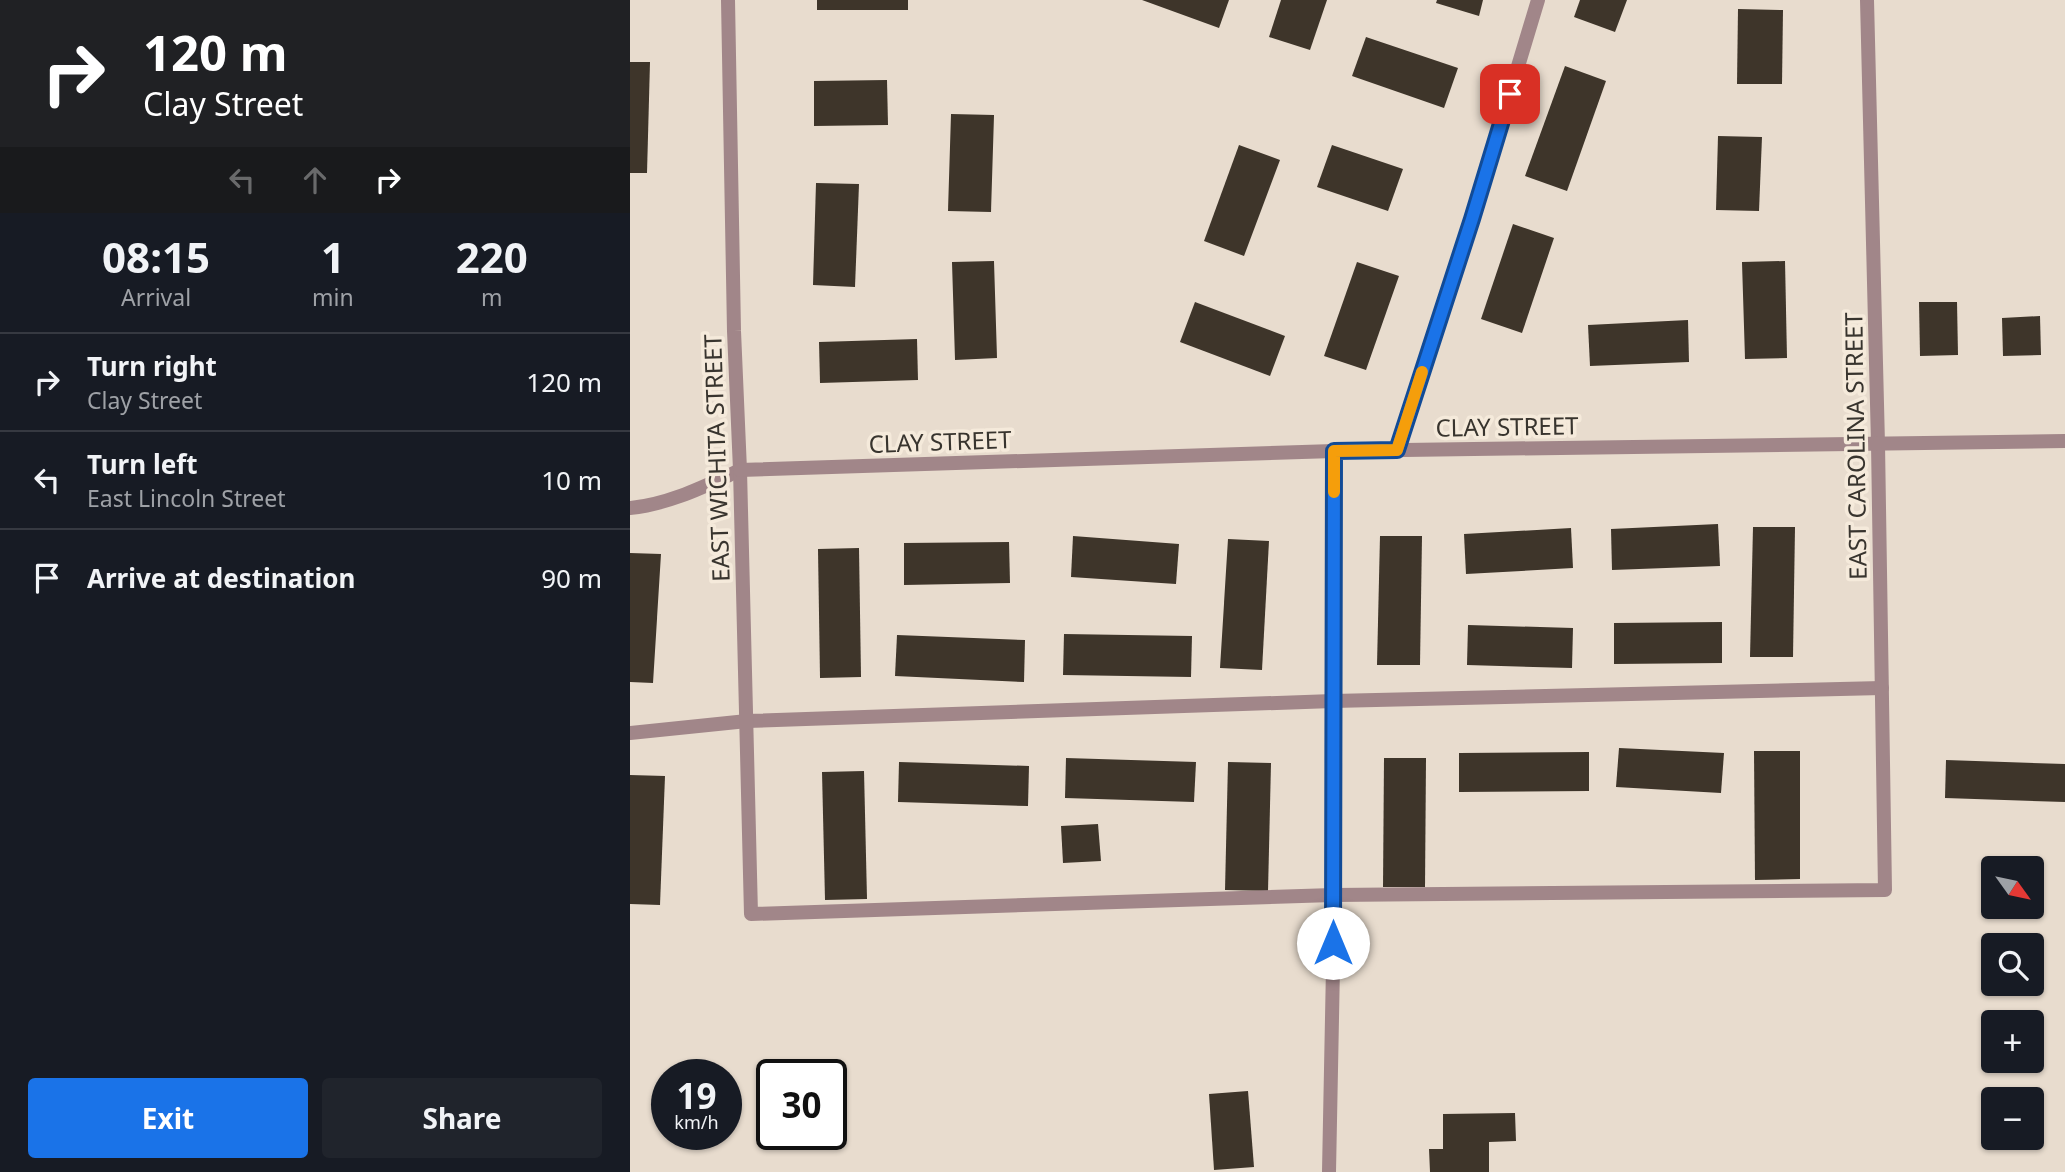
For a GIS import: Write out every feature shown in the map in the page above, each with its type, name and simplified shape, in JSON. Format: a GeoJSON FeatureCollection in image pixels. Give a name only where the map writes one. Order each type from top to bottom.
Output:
{"type":"FeatureCollection","features":[{"type":"Feature","properties":{"kind":"street","name":"EAST WICHITA STREET"},"geometry":{"type":"LineString","coordinates":[[728,0],[734,331],[751,914],[1333,895]]}},
{"type":"Feature","properties":{"kind":"street"},"geometry":{"type":"LineString","coordinates":[[1397,450],[1472,219],[1538,0]]}},
{"type":"Feature","properties":{"kind":"street","name":"EAST CAROLINA STREET"},"geometry":{"type":"LineString","coordinates":[[1333,895],[1885,890],[1867,0]]}},
{"type":"Feature","properties":{"kind":"street","name":"CLAY STREET"},"geometry":{"type":"LineString","coordinates":[[740,470],[1334,451],[2065,440]]}},
{"type":"Feature","properties":{"kind":"street"},"geometry":{"type":"LineString","coordinates":[[1329,1172],[1334,451]]}},
{"type":"Feature","properties":{"kind":"street"},"geometry":{"type":"LineString","coordinates":[[630,508],[650,506],[689,493],[740,470]]}},
{"type":"Feature","properties":{"kind":"street"},"geometry":{"type":"LineString","coordinates":[[630,733],[747,721],[1333,701],[1882,688]]}},
{"type":"Feature","properties":{"kind":"building"},"geometry":{"type":"Polygon","coordinates":[[[817,0],[908,0],[908,10],[817,10],[817,0]]]}},
{"type":"Feature","properties":{"kind":"building"},"geometry":{"type":"Polygon","coordinates":[[[1142,0],[1229,0],[1219,28],[1142,0]]]}},
{"type":"Feature","properties":{"kind":"building"},"geometry":{"type":"Polygon","coordinates":[[[1281,0],[1327,0],[1310,50],[1269,37],[1281,0]]]}},
{"type":"Feature","properties":{"kind":"building"},"geometry":{"type":"Polygon","coordinates":[[[1437,0],[1483,0],[1479,16],[1436,3],[1437,0]]]}},
{"type":"Feature","properties":{"kind":"building"},"geometry":{"type":"Polygon","coordinates":[[[1580,0],[1627,0],[1615,32],[1574,17],[1580,0]]]}},
{"type":"Feature","properties":{"kind":"building"},"geometry":{"type":"Polygon","coordinates":[[[1738,9],[1783,10],[1782,84],[1737,84],[1738,9]]]}},
{"type":"Feature","properties":{"kind":"building"},"geometry":{"type":"Polygon","coordinates":[[[1366,37],[1458,68],[1444,108],[1352,76],[1366,37]]]}},
{"type":"Feature","properties":{"kind":"building"},"geometry":{"type":"Polygon","coordinates":[[[630,62],[650,62],[647,173],[630,173],[630,62]]]}},
{"type":"Feature","properties":{"kind":"building"},"geometry":{"type":"Polygon","coordinates":[[[1565,66],[1606,81],[1567,191],[1525,176],[1565,66]]]}},
{"type":"Feature","properties":{"kind":"building"},"geometry":{"type":"Polygon","coordinates":[[[887,80],[888,125],[814,126],[814,81],[887,80]]]}},
{"type":"Feature","properties":{"kind":"building"},"geometry":{"type":"Polygon","coordinates":[[[951,114],[994,115],[991,212],[948,211],[951,114]]]}},
{"type":"Feature","properties":{"kind":"building"},"geometry":{"type":"Polygon","coordinates":[[[1718,136],[1762,137],[1759,211],[1716,210],[1718,136]]]}},
{"type":"Feature","properties":{"kind":"building"},"geometry":{"type":"Polygon","coordinates":[[[1239,145],[1280,160],[1244,256],[1204,241],[1239,145]]]}},
{"type":"Feature","properties":{"kind":"building"},"geometry":{"type":"Polygon","coordinates":[[[1332,145],[1403,169],[1388,211],[1317,187],[1332,145]]]}},
{"type":"Feature","properties":{"kind":"building"},"geometry":{"type":"Polygon","coordinates":[[[816,183],[859,184],[855,287],[813,285],[816,183]]]}},
{"type":"Feature","properties":{"kind":"building"},"geometry":{"type":"Polygon","coordinates":[[[1513,224],[1554,238],[1522,333],[1481,319],[1513,224]]]}},
{"type":"Feature","properties":{"kind":"building"},"geometry":{"type":"Polygon","coordinates":[[[994,261],[997,358],[955,360],[952,262],[994,261]]]}},
{"type":"Feature","properties":{"kind":"building"},"geometry":{"type":"Polygon","coordinates":[[[1785,261],[1787,358],[1745,359],[1742,262],[1785,261]]]}},
{"type":"Feature","properties":{"kind":"building"},"geometry":{"type":"Polygon","coordinates":[[[1357,262],[1399,276],[1366,370],[1324,356],[1357,262]]]}},
{"type":"Feature","properties":{"kind":"building"},"geometry":{"type":"Polygon","coordinates":[[[1195,302],[1285,336],[1270,376],[1180,342],[1195,302]]]}},
{"type":"Feature","properties":{"kind":"building"},"geometry":{"type":"Polygon","coordinates":[[[1919,302],[1957,302],[1958,355],[1920,356],[1919,302]]]}},
{"type":"Feature","properties":{"kind":"building"},"geometry":{"type":"Polygon","coordinates":[[[2040,316],[2041,355],[2003,356],[2002,318],[2040,316]]]}},
{"type":"Feature","properties":{"kind":"building"},"geometry":{"type":"Polygon","coordinates":[[[1688,320],[1689,362],[1590,366],[1588,325],[1688,320]]]}},
{"type":"Feature","properties":{"kind":"building"},"geometry":{"type":"Polygon","coordinates":[[[917,339],[918,380],[820,383],[819,342],[917,339]]]}},
{"type":"Feature","properties":{"kind":"building"},"geometry":{"type":"Polygon","coordinates":[[[1718,524],[1720,566],[1612,570],[1611,529],[1718,524]]]}},
{"type":"Feature","properties":{"kind":"building"},"geometry":{"type":"Polygon","coordinates":[[[1753,527],[1795,527],[1793,657],[1750,657],[1753,527]]]}},
{"type":"Feature","properties":{"kind":"building"},"geometry":{"type":"Polygon","coordinates":[[[1571,528],[1573,568],[1466,574],[1464,534],[1571,528]]]}},
{"type":"Feature","properties":{"kind":"building"},"geometry":{"type":"Polygon","coordinates":[[[1073,536],[1179,544],[1176,584],[1071,577],[1073,536]]]}},
{"type":"Feature","properties":{"kind":"building"},"geometry":{"type":"Polygon","coordinates":[[[1380,536],[1422,536],[1420,665],[1377,665],[1380,536]]]}},
{"type":"Feature","properties":{"kind":"building"},"geometry":{"type":"Polygon","coordinates":[[[1228,539],[1269,541],[1262,670],[1220,668],[1228,539]]]}},
{"type":"Feature","properties":{"kind":"building"},"geometry":{"type":"Polygon","coordinates":[[[1009,542],[1010,583],[904,585],[904,543],[1009,542]]]}},
{"type":"Feature","properties":{"kind":"building"},"geometry":{"type":"Polygon","coordinates":[[[859,548],[861,677],[820,678],[818,549],[859,548]]]}},
{"type":"Feature","properties":{"kind":"building"},"geometry":{"type":"Polygon","coordinates":[[[630,553],[661,554],[653,683],[630,682],[630,553]]]}},
{"type":"Feature","properties":{"kind":"building"},"geometry":{"type":"Polygon","coordinates":[[[1722,622],[1722,663],[1614,664],[1614,623],[1722,622]]]}},
{"type":"Feature","properties":{"kind":"building"},"geometry":{"type":"Polygon","coordinates":[[[1468,625],[1573,628],[1572,668],[1467,665],[1468,625]]]}},
{"type":"Feature","properties":{"kind":"building"},"geometry":{"type":"Polygon","coordinates":[[[1064,634],[1192,636],[1191,677],[1063,675],[1064,634]]]}},
{"type":"Feature","properties":{"kind":"building"},"geometry":{"type":"Polygon","coordinates":[[[897,635],[1025,640],[1024,682],[895,676],[897,635]]]}},
{"type":"Feature","properties":{"kind":"building"},"geometry":{"type":"Polygon","coordinates":[[[1619,748],[1724,753],[1721,793],[1616,787],[1619,748]]]}},
{"type":"Feature","properties":{"kind":"building"},"geometry":{"type":"Polygon","coordinates":[[[1754,751],[1800,751],[1800,879],[1755,880],[1754,751]]]}},
{"type":"Feature","properties":{"kind":"building"},"geometry":{"type":"Polygon","coordinates":[[[1589,752],[1589,791],[1459,792],[1459,753],[1589,752]]]}},
{"type":"Feature","properties":{"kind":"building"},"geometry":{"type":"Polygon","coordinates":[[[1066,758],[1196,762],[1194,802],[1065,798],[1066,758]]]}},
{"type":"Feature","properties":{"kind":"building"},"geometry":{"type":"Polygon","coordinates":[[[1384,758],[1426,758],[1425,887],[1383,887],[1384,758]]]}},
{"type":"Feature","properties":{"kind":"building"},"geometry":{"type":"Polygon","coordinates":[[[1946,760],[2065,764],[2065,802],[1945,798],[1946,760]]]}},
{"type":"Feature","properties":{"kind":"building"},"geometry":{"type":"Polygon","coordinates":[[[899,762],[1029,766],[1028,806],[898,802],[899,762]]]}},
{"type":"Feature","properties":{"kind":"building"},"geometry":{"type":"Polygon","coordinates":[[[1228,762],[1271,763],[1268,891],[1225,890],[1228,762]]]}},
{"type":"Feature","properties":{"kind":"building"},"geometry":{"type":"Polygon","coordinates":[[[864,771],[867,899],[825,900],[822,772],[864,771]]]}},
{"type":"Feature","properties":{"kind":"building"},"geometry":{"type":"Polygon","coordinates":[[[630,775],[665,776],[660,905],[630,904],[630,775]]]}},
{"type":"Feature","properties":{"kind":"building"},"geometry":{"type":"Polygon","coordinates":[[[1098,824],[1101,861],[1063,863],[1061,826],[1098,824]]]}},
{"type":"Feature","properties":{"kind":"building"},"geometry":{"type":"Polygon","coordinates":[[[1248,1091],[1254,1167],[1214,1170],[1209,1094],[1248,1091]]]}},
{"type":"Feature","properties":{"kind":"building"},"geometry":{"type":"Polygon","coordinates":[[[1515,1113],[1516,1141],[1489,1142],[1489,1172],[1430,1172],[1429,1149],[1443,1149],[1443,1114],[1515,1113]]]}},
{"type":"Feature","properties":{"kind":"slow traffic"},"geometry":{"type":"LineString","coordinates":[[1334,492],[1334,451],[1397,450],[1422,372]]}},
{"type":"Feature","properties":{"kind":"route"},"geometry":{"type":"LineString","coordinates":[[1333,943],[1334,451],[1397,450],[1510,94]]}}]}
